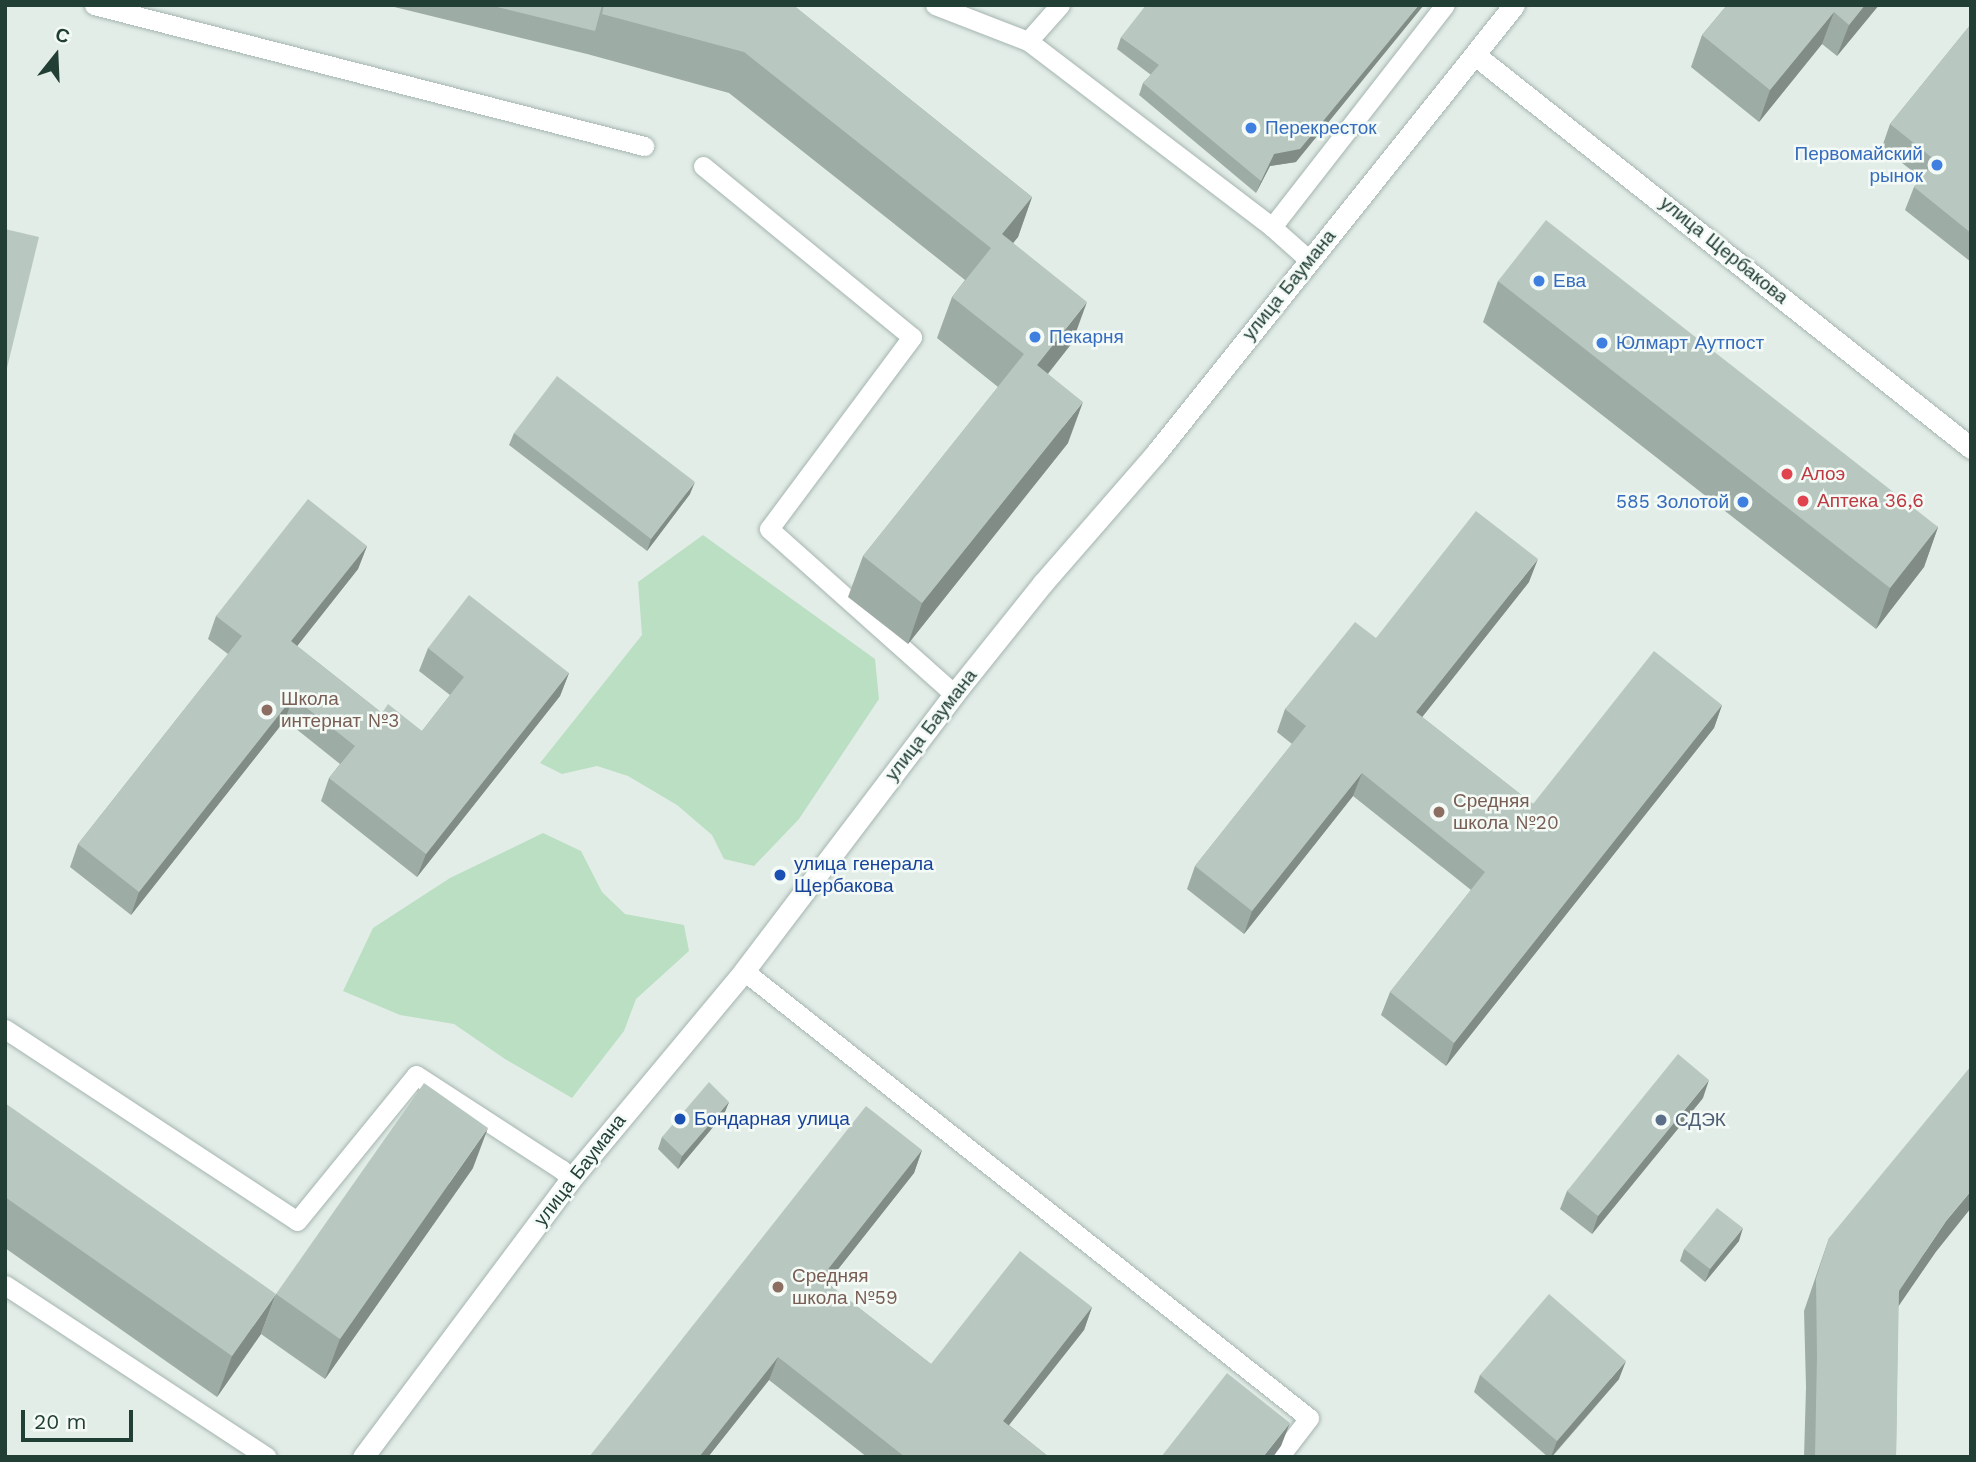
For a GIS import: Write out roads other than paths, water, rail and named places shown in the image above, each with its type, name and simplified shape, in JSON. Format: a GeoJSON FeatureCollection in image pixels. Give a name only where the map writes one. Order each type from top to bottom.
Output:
{"type":"FeatureCollection","features":[{"type":"Feature","properties":{"kind":"street","name":"улица Баумана"},"geometry":{"type":"LineString","coordinates":[[363,1457],[571,1179],[744,971],[954,694],[1043,583],[1156,453],[1514,5]]}},
{"type":"Feature","properties":{"kind":"street","name":"улица Щербакова"},"geometry":{"type":"LineString","coordinates":[[1475,55],[1971,448]]}},
{"type":"Feature","properties":{"kind":"lane"},"geometry":{"type":"LineString","coordinates":[[94,5],[644,146]]}},
{"type":"Feature","properties":{"kind":"lane"},"geometry":{"type":"LineString","coordinates":[[935,5],[1028,41],[1272,227],[1309,260]]}},
{"type":"Feature","properties":{"kind":"lane"},"geometry":{"type":"LineString","coordinates":[[1028,41],[1060,5]]}},
{"type":"Feature","properties":{"kind":"lane"},"geometry":{"type":"LineString","coordinates":[[1272,227],[1445,5]]}},
{"type":"Feature","properties":{"kind":"lane"},"geometry":{"type":"LineString","coordinates":[[703,166],[912,337],[769,529],[954,694]]}},
{"type":"Feature","properties":{"kind":"lane"},"geometry":{"type":"LineString","coordinates":[[744,971],[1309,1418],[1279,1457]]}},
{"type":"Feature","properties":{"kind":"lane"},"geometry":{"type":"LineString","coordinates":[[5,1029],[297,1221],[416,1075],[561,1169],[571,1179]]}},
{"type":"Feature","properties":{"kind":"lane"},"geometry":{"type":"LineString","coordinates":[[5,1285],[267,1457]]}},
{"type":"Feature","properties":{"kind":"place","name":"Перекресток"},"geometry":{"type":"Point","coordinates":[1251,128]}},
{"type":"Feature","properties":{"kind":"place","name":"Первомайский рынок"},"geometry":{"type":"Point","coordinates":[1937,165]}},
{"type":"Feature","properties":{"kind":"place","name":"Ева"},"geometry":{"type":"Point","coordinates":[1539,281]}},
{"type":"Feature","properties":{"kind":"place","name":"Пекарня"},"geometry":{"type":"Point","coordinates":[1035,337]}},
{"type":"Feature","properties":{"kind":"place","name":"Юлмарт Аутпост"},"geometry":{"type":"Point","coordinates":[1602,343]}},
{"type":"Feature","properties":{"kind":"place","name":"Алоэ"},"geometry":{"type":"Point","coordinates":[1787,474]}},
{"type":"Feature","properties":{"kind":"place","name":"Аптека 36,6"},"geometry":{"type":"Point","coordinates":[1803,501]}},
{"type":"Feature","properties":{"kind":"place","name":"585 Золотой"},"geometry":{"type":"Point","coordinates":[1743,502]}},
{"type":"Feature","properties":{"kind":"place","name":"Школа интернат №3"},"geometry":{"type":"Point","coordinates":[267,710]}},
{"type":"Feature","properties":{"kind":"place","name":"Средняя школа №20"},"geometry":{"type":"Point","coordinates":[1439,812]}},
{"type":"Feature","properties":{"kind":"place","name":"улица генерала Щербакова"},"geometry":{"type":"Point","coordinates":[780,875]}},
{"type":"Feature","properties":{"kind":"place","name":"Бондарная улица"},"geometry":{"type":"Point","coordinates":[680,1119]}},
{"type":"Feature","properties":{"kind":"place","name":"СДЭК"},"geometry":{"type":"Point","coordinates":[1661,1120]}},
{"type":"Feature","properties":{"kind":"place","name":"Средняя школа №59"},"geometry":{"type":"Point","coordinates":[778,1287]}}]}
